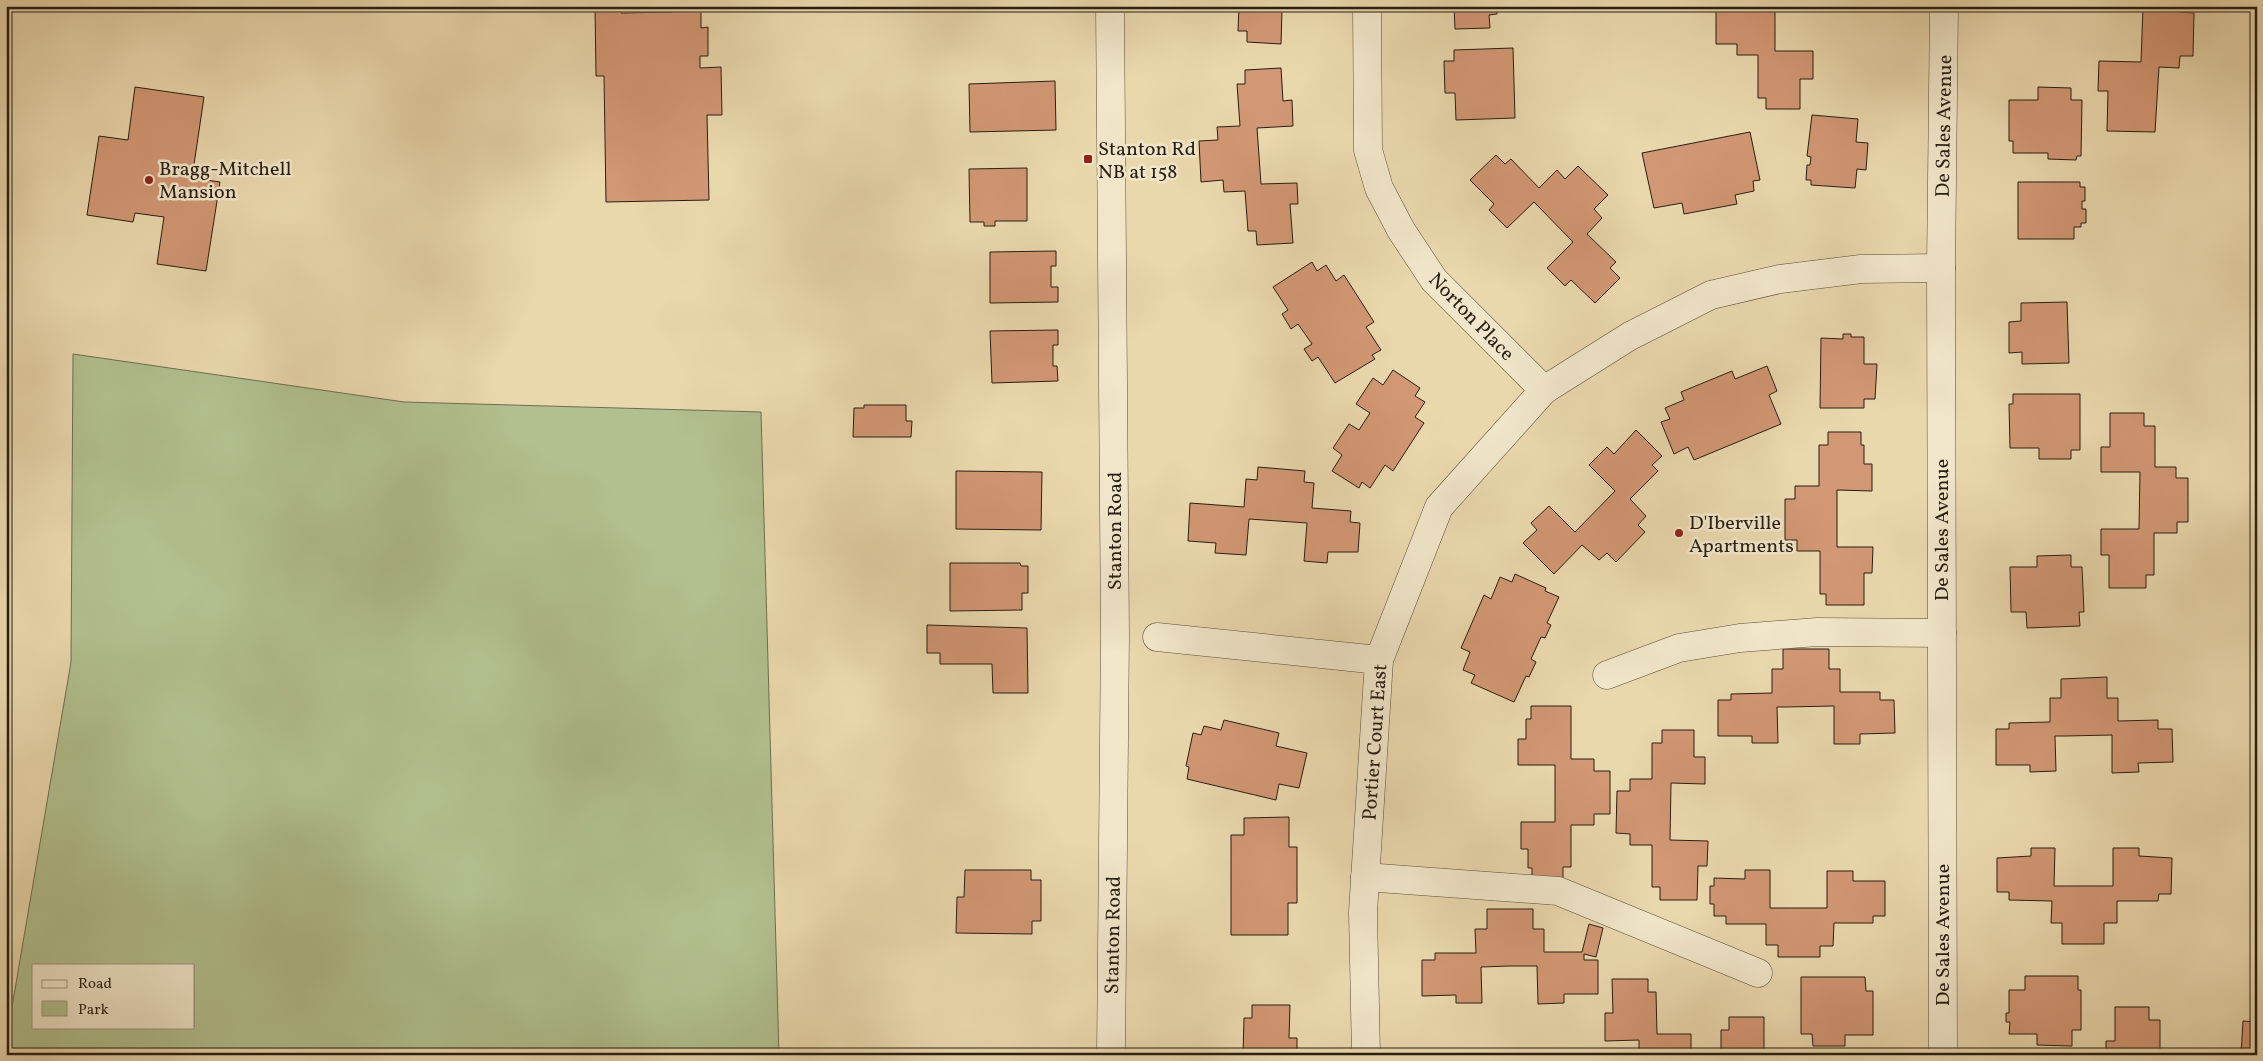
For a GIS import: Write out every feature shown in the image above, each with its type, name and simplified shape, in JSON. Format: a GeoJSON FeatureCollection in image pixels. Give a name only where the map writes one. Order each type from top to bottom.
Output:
{"type":"FeatureCollection","features":[{"type":"Feature","properties":{"kind":"street","name":"Stanton Road"},"geometry":{"type":"LineString","coordinates":[[1110,6],[1115,625],[1111,1055]]}},
{"type":"Feature","properties":{"kind":"street","name":"Norton Place"},"geometry":{"type":"LineString","coordinates":[[1367,6],[1368,150],[1379,188],[1401,230],[1434,280],[1544,390]]}},
{"type":"Feature","properties":{"kind":"street","name":"De Sales Avenue"},"geometry":{"type":"LineString","coordinates":[[1943,1055],[1941,268],[1944,6]]}},
{"type":"Feature","properties":{"kind":"street","name":"Portier Court East"},"geometry":{"type":"LineString","coordinates":[[1366,1055],[1363,912],[1379,660],[1439,507],[1544,390],[1630,336],[1711,295],[1780,279],[1861,269],[1941,268]]}},
{"type":"Feature","properties":{"kind":"street"},"geometry":{"type":"LineString","coordinates":[[1607,675],[1679,648],[1740,638],[1817,632],[1942,633]]}},
{"type":"Feature","properties":{"kind":"street"},"geometry":{"type":"LineString","coordinates":[[1157,637],[1379,660]]}},
{"type":"Feature","properties":{"kind":"street"},"geometry":{"type":"LineString","coordinates":[[1365,876],[1558,891],[1758,973]]}},
{"type":"Feature","properties":{"kind":"green space"},"geometry":{"type":"Polygon","coordinates":[[[73,354],[404,402],[761,412],[779,1055],[6,1055],[6,1042],[71,662],[73,354]]]}},
{"type":"Feature","properties":{"kind":"building"},"geometry":{"type":"Polygon","coordinates":[[[595,6],[621,6],[621,13],[672,12],[672,6],[701,6],[701,28],[708,27],[708,56],[700,56],[700,68],[721,67],[722,115],[707,115],[709,200],[606,202],[604,76],[596,76],[595,6]]]}},
{"type":"Feature","properties":{"kind":"building"},"geometry":{"type":"Polygon","coordinates":[[[1239,6],[1291,6],[1291,10],[1282,10],[1281,44],[1247,42],[1247,31],[1238,31],[1239,6]]]}},
{"type":"Feature","properties":{"kind":"building"},"geometry":{"type":"Polygon","coordinates":[[[1454,6],[1497,6],[1497,14],[1489,15],[1490,28],[1455,29],[1454,6]]]}},
{"type":"Feature","properties":{"kind":"building"},"geometry":{"type":"Polygon","coordinates":[[[1716,6],[1775,6],[1775,51],[1813,51],[1813,79],[1800,79],[1800,109],[1766,109],[1766,98],[1758,98],[1758,55],[1737,55],[1737,44],[1716,44],[1716,6]]]}},
{"type":"Feature","properties":{"kind":"building"},"geometry":{"type":"Polygon","coordinates":[[[2121,6],[2180,6],[2180,12],[2194,13],[2193,56],[2180,56],[2179,68],[2159,67],[2155,132],[2107,131],[2108,91],[2098,91],[2099,61],[2141,62],[2143,7],[2121,6]]]}},
{"type":"Feature","properties":{"kind":"building"},"geometry":{"type":"Polygon","coordinates":[[[1513,48],[1515,118],[1456,120],[1455,93],[1445,93],[1444,61],[1454,61],[1454,50],[1513,48]]]}},
{"type":"Feature","properties":{"kind":"building"},"geometry":{"type":"Polygon","coordinates":[[[1281,68],[1283,101],[1292,100],[1293,126],[1257,128],[1261,184],[1297,183],[1298,204],[1290,204],[1293,243],[1257,245],[1256,231],[1248,231],[1245,191],[1224,192],[1223,180],[1201,182],[1199,141],[1218,140],[1217,127],[1240,126],[1237,84],[1245,84],[1245,70],[1281,68]]]}},
{"type":"Feature","properties":{"kind":"building"},"geometry":{"type":"Polygon","coordinates":[[[1055,81],[1056,130],[970,132],[969,84],[1055,81]]]}},
{"type":"Feature","properties":{"kind":"building","name":"Bragg-Mitchell Mansion"},"geometry":{"type":"Polygon","coordinates":[[[135,87],[204,97],[192,178],[220,182],[206,271],[157,264],[164,217],[135,213],[133,222],[87,215],[99,136],[128,140],[135,87]]]}},
{"type":"Feature","properties":{"kind":"building"},"geometry":{"type":"Polygon","coordinates":[[[2038,87],[2071,88],[2071,100],[2082,100],[2081,156],[2077,156],[2076,160],[2048,159],[2048,153],[2013,153],[2013,141],[2009,141],[2009,100],[2038,100],[2038,87]]]}},
{"type":"Feature","properties":{"kind":"building"},"geometry":{"type":"Polygon","coordinates":[[[1812,115],[1858,119],[1856,142],[1868,143],[1866,170],[1857,169],[1855,188],[1811,185],[1811,180],[1806,180],[1807,165],[1810,165],[1811,157],[1807,156],[1812,115]]]}},
{"type":"Feature","properties":{"kind":"building"},"geometry":{"type":"Polygon","coordinates":[[[1750,132],[1760,180],[1753,181],[1754,191],[1735,195],[1737,204],[1684,214],[1682,203],[1654,208],[1642,153],[1750,132]]]}},
{"type":"Feature","properties":{"kind":"building"},"geometry":{"type":"Polygon","coordinates":[[[1496,155],[1505,164],[1511,159],[1539,188],[1557,170],[1565,179],[1578,166],[1608,195],[1594,209],[1602,218],[1587,234],[1616,262],[1610,268],[1620,278],[1595,303],[1571,280],[1565,286],[1547,268],[1573,242],[1534,202],[1507,228],[1489,210],[1494,204],[1470,180],[1496,155]]]}},
{"type":"Feature","properties":{"kind":"building"},"geometry":{"type":"Polygon","coordinates":[[[1027,168],[1027,221],[995,221],[995,226],[984,226],[984,222],[970,222],[969,169],[1027,168]]]}},
{"type":"Feature","properties":{"kind":"building"},"geometry":{"type":"Polygon","coordinates":[[[2018,182],[2080,182],[2080,187],[2085,187],[2085,201],[2082,201],[2082,209],[2086,209],[2086,223],[2081,223],[2081,227],[2074,227],[2074,239],[2018,239],[2018,182]]]}},
{"type":"Feature","properties":{"kind":"building"},"geometry":{"type":"Polygon","coordinates":[[[1056,251],[1056,266],[1051,266],[1051,287],[1058,287],[1058,302],[990,303],[990,252],[1056,251]]]}},
{"type":"Feature","properties":{"kind":"building"},"geometry":{"type":"Polygon","coordinates":[[[1312,262],[1317,271],[1326,265],[1336,281],[1344,275],[1374,322],[1366,327],[1381,350],[1372,355],[1375,359],[1335,383],[1318,357],[1312,361],[1304,349],[1312,344],[1298,324],[1291,329],[1282,314],[1288,310],[1273,287],[1312,262]]]}},
{"type":"Feature","properties":{"kind":"building"},"geometry":{"type":"Polygon","coordinates":[[[2067,302],[2069,363],[2022,364],[2022,352],[2009,353],[2009,322],[2021,321],[2021,303],[2067,302]]]}},
{"type":"Feature","properties":{"kind":"building"},"geometry":{"type":"Polygon","coordinates":[[[1058,330],[1058,345],[1053,345],[1053,366],[1057,366],[1058,381],[992,383],[990,331],[1058,330]]]}},
{"type":"Feature","properties":{"kind":"building"},"geometry":{"type":"Polygon","coordinates":[[[1843,334],[1851,334],[1851,337],[1864,337],[1864,364],[1877,364],[1875,399],[1864,399],[1864,408],[1820,408],[1821,338],[1843,339],[1843,334]]]}},
{"type":"Feature","properties":{"kind":"building"},"geometry":{"type":"Polygon","coordinates":[[[1767,366],[1777,391],[1769,395],[1781,424],[1694,460],[1688,447],[1674,454],[1661,422],[1670,419],[1665,408],[1684,400],[1681,392],[1732,371],[1735,379],[1767,366]]]}},
{"type":"Feature","properties":{"kind":"building"},"geometry":{"type":"Polygon","coordinates":[[[1393,370],[1420,388],[1415,396],[1425,402],[1415,417],[1424,423],[1393,471],[1385,465],[1370,488],[1362,482],[1359,488],[1332,471],[1342,455],[1333,448],[1349,424],[1359,430],[1370,413],[1356,404],[1373,378],[1383,385],[1393,370]]]}},
{"type":"Feature","properties":{"kind":"building"},"geometry":{"type":"Polygon","coordinates":[[[2013,394],[2080,394],[2080,450],[2071,450],[2071,459],[2039,459],[2039,448],[2010,448],[2009,404],[2013,404],[2013,394]]]}},
{"type":"Feature","properties":{"kind":"building"},"geometry":{"type":"Polygon","coordinates":[[[864,405],[906,405],[906,421],[912,421],[911,437],[853,437],[854,408],[864,408],[864,405]]]}},
{"type":"Feature","properties":{"kind":"building"},"geometry":{"type":"Polygon","coordinates":[[[2110,413],[2144,413],[2144,426],[2155,426],[2155,467],[2176,467],[2176,478],[2188,478],[2188,522],[2177,522],[2177,533],[2154,533],[2154,575],[2146,575],[2146,588],[2109,588],[2109,555],[2101,555],[2101,529],[2139,529],[2140,472],[2101,472],[2101,447],[2110,447],[2110,413]]]}},
{"type":"Feature","properties":{"kind":"building"},"geometry":{"type":"Polygon","coordinates":[[[1636,430],[1662,456],[1652,465],[1658,471],[1630,499],[1646,516],[1638,525],[1645,532],[1616,562],[1607,553],[1599,560],[1582,545],[1554,574],[1523,543],[1537,530],[1531,523],[1549,506],[1575,532],[1615,491],[1589,465],[1607,447],[1614,454],[1636,430]]]}},
{"type":"Feature","properties":{"kind":"building"},"geometry":{"type":"Polygon","coordinates":[[[1828,432],[1861,432],[1861,445],[1864,445],[1864,464],[1872,464],[1872,491],[1837,490],[1837,547],[1873,547],[1872,573],[1864,573],[1864,605],[1826,605],[1826,594],[1820,594],[1820,551],[1797,551],[1797,540],[1785,540],[1785,499],[1795,499],[1795,486],[1819,486],[1819,445],[1828,445],[1828,432]]]}},
{"type":"Feature","properties":{"kind":"building"},"geometry":{"type":"Polygon","coordinates":[[[1258,467],[1305,471],[1304,482],[1314,483],[1312,508],[1351,511],[1350,522],[1360,523],[1358,552],[1328,552],[1327,563],[1304,561],[1307,523],[1249,519],[1246,555],[1215,553],[1216,543],[1188,541],[1190,503],[1244,507],[1246,479],[1257,480],[1258,467]]]}},
{"type":"Feature","properties":{"kind":"building"},"geometry":{"type":"Polygon","coordinates":[[[956,471],[1042,472],[1041,530],[956,529],[956,471]]]}},
{"type":"Feature","properties":{"kind":"building"},"geometry":{"type":"Polygon","coordinates":[[[2071,555],[2071,567],[2082,567],[2084,612],[2079,612],[2080,626],[2027,628],[2026,612],[2011,612],[2010,567],[2037,567],[2037,556],[2071,555]]]}},
{"type":"Feature","properties":{"kind":"building"},"geometry":{"type":"Polygon","coordinates":[[[950,563],[1020,563],[1021,566],[1028,566],[1028,593],[1022,593],[1022,610],[950,611],[950,563]]]}},
{"type":"Feature","properties":{"kind":"building"},"geometry":{"type":"Polygon","coordinates":[[[1515,574],[1546,588],[1545,591],[1559,597],[1547,623],[1551,625],[1545,638],[1541,637],[1531,659],[1536,662],[1529,677],[1526,676],[1514,702],[1471,683],[1475,675],[1463,670],[1470,652],[1461,648],[1484,595],[1491,599],[1500,577],[1512,582],[1515,574]]]}},
{"type":"Feature","properties":{"kind":"building"},"geometry":{"type":"Polygon","coordinates":[[[927,625],[1027,628],[1028,693],[993,693],[992,664],[940,664],[940,653],[927,653],[927,625]]]}},
{"type":"Feature","properties":{"kind":"building"},"geometry":{"type":"Polygon","coordinates":[[[1783,649],[1829,649],[1829,669],[1840,669],[1840,692],[1880,692],[1880,700],[1894,700],[1895,733],[1860,734],[1860,744],[1834,744],[1834,706],[1777,707],[1778,743],[1752,743],[1752,736],[1718,736],[1718,700],[1731,700],[1731,694],[1772,693],[1772,669],[1783,669],[1783,649]]]}},
{"type":"Feature","properties":{"kind":"building"},"geometry":{"type":"Polygon","coordinates":[[[2107,677],[2107,698],[2118,698],[2118,721],[2158,720],[2158,729],[2172,729],[2173,762],[2138,763],[2139,772],[2112,773],[2112,735],[2055,736],[2056,771],[2030,772],[2030,765],[1996,765],[1996,729],[2009,729],[2009,723],[2050,722],[2050,698],[2061,698],[2061,679],[2107,677]]]}},
{"type":"Feature","properties":{"kind":"building"},"geometry":{"type":"Polygon","coordinates":[[[1531,706],[1571,706],[1571,759],[1594,759],[1594,771],[1610,771],[1610,814],[1594,814],[1594,825],[1571,825],[1571,867],[1563,867],[1563,881],[1532,881],[1532,868],[1528,868],[1528,849],[1521,849],[1521,822],[1555,822],[1555,765],[1518,765],[1518,739],[1526,739],[1526,719],[1531,719],[1531,706]]]}},
{"type":"Feature","properties":{"kind":"building"},"geometry":{"type":"Polygon","coordinates":[[[1224,720],[1279,733],[1276,746],[1307,753],[1299,788],[1279,784],[1276,800],[1187,779],[1189,767],[1186,766],[1193,733],[1201,735],[1204,726],[1221,730],[1224,720]]]}},
{"type":"Feature","properties":{"kind":"building"},"geometry":{"type":"Polygon","coordinates":[[[1662,730],[1694,730],[1694,757],[1705,757],[1705,784],[1671,783],[1670,840],[1708,841],[1707,866],[1698,866],[1697,900],[1660,900],[1660,887],[1652,887],[1652,845],[1630,845],[1630,834],[1616,833],[1617,791],[1630,791],[1630,779],[1652,779],[1652,743],[1662,743],[1662,730]]]}},
{"type":"Feature","properties":{"kind":"building"},"geometry":{"type":"Polygon","coordinates":[[[1289,817],[1289,847],[1297,847],[1297,903],[1288,903],[1288,935],[1231,935],[1231,835],[1244,835],[1244,818],[1289,817]]]}},
{"type":"Feature","properties":{"kind":"building"},"geometry":{"type":"Polygon","coordinates":[[[2031,848],[2055,848],[2054,886],[2113,886],[2113,848],[2139,848],[2139,856],[2172,858],[2171,894],[2159,894],[2158,901],[2117,901],[2117,923],[2104,923],[2104,944],[2062,944],[2062,923],[2051,923],[2052,901],[2009,900],[2009,892],[1997,892],[1997,858],[2031,856],[2031,848]]]}},
{"type":"Feature","properties":{"kind":"building"},"geometry":{"type":"Polygon","coordinates":[[[965,870],[1031,870],[1031,880],[1041,880],[1041,921],[1032,921],[1032,934],[956,933],[957,897],[964,897],[965,870]]]}},
{"type":"Feature","properties":{"kind":"building"},"geometry":{"type":"Polygon","coordinates":[[[1745,870],[1770,870],[1770,908],[1827,908],[1827,871],[1853,871],[1853,881],[1885,881],[1885,916],[1873,916],[1873,923],[1834,923],[1833,946],[1820,946],[1820,957],[1778,957],[1778,945],[1766,945],[1766,924],[1726,924],[1726,916],[1714,916],[1714,904],[1710,904],[1710,886],[1714,886],[1714,878],[1745,879],[1745,870]]]}},
{"type":"Feature","properties":{"kind":"building"},"geometry":{"type":"Polygon","coordinates":[[[1487,909],[1533,909],[1533,929],[1544,929],[1544,952],[1582,952],[1589,924],[1603,928],[1596,957],[1584,954],[1584,960],[1598,960],[1598,994],[1564,994],[1564,1003],[1538,1004],[1537,966],[1509,966],[1481,967],[1482,1003],[1456,1003],[1456,995],[1422,996],[1422,960],[1435,960],[1435,953],[1476,953],[1475,929],[1487,929],[1487,909]]]}},
{"type":"Feature","properties":{"kind":"building"},"geometry":{"type":"Polygon","coordinates":[[[2025,976],[2078,976],[2078,990],[2081,990],[2081,1030],[2072,1030],[2072,1046],[2037,1045],[2037,1034],[2009,1034],[2010,1022],[2006,1022],[2006,1013],[2009,1013],[2009,990],[2025,990],[2025,976]]]}},
{"type":"Feature","properties":{"kind":"building"},"geometry":{"type":"Polygon","coordinates":[[[1801,977],[1865,977],[1866,991],[1873,991],[1873,1035],[1845,1035],[1845,1046],[1813,1046],[1812,1034],[1801,1034],[1801,977]]]}},
{"type":"Feature","properties":{"kind":"building"},"geometry":{"type":"Polygon","coordinates":[[[1612,979],[1648,979],[1648,992],[1656,992],[1657,1034],[1691,1034],[1691,1055],[1639,1055],[1639,1040],[1605,1041],[1605,1013],[1613,1013],[1612,979]]]}},
{"type":"Feature","properties":{"kind":"building"},"geometry":{"type":"Polygon","coordinates":[[[1252,1005],[1290,1005],[1289,1038],[1297,1038],[1297,1055],[1243,1055],[1244,1018],[1252,1018],[1252,1005]]]}},
{"type":"Feature","properties":{"kind":"building"},"geometry":{"type":"Polygon","coordinates":[[[2115,1007],[2149,1007],[2149,1020],[2160,1020],[2160,1055],[2106,1055],[2106,1041],[2115,1041],[2115,1007]]]}},
{"type":"Feature","properties":{"kind":"building"},"geometry":{"type":"Polygon","coordinates":[[[1729,1017],[1764,1017],[1764,1050],[1774,1050],[1775,1055],[1721,1055],[1721,1030],[1729,1030],[1729,1017]]]}},
{"type":"Feature","properties":{"kind":"building"},"geometry":{"type":"Polygon","coordinates":[[[2243,1021],[2257,1022],[2257,1055],[2241,1055],[2243,1021]]]}},
{"type":"Feature","properties":{"kind":"place","name":"Stanton Rd NB at 158"},"geometry":{"type":"Point","coordinates":[1088,159]}},
{"type":"Feature","properties":{"kind":"place","name":"Bragg-Mitchell Mansion"},"geometry":{"type":"Point","coordinates":[149,180]}},
{"type":"Feature","properties":{"kind":"place","name":"D'Iberville Apartments"},"geometry":{"type":"Point","coordinates":[1679,533]}}]}
